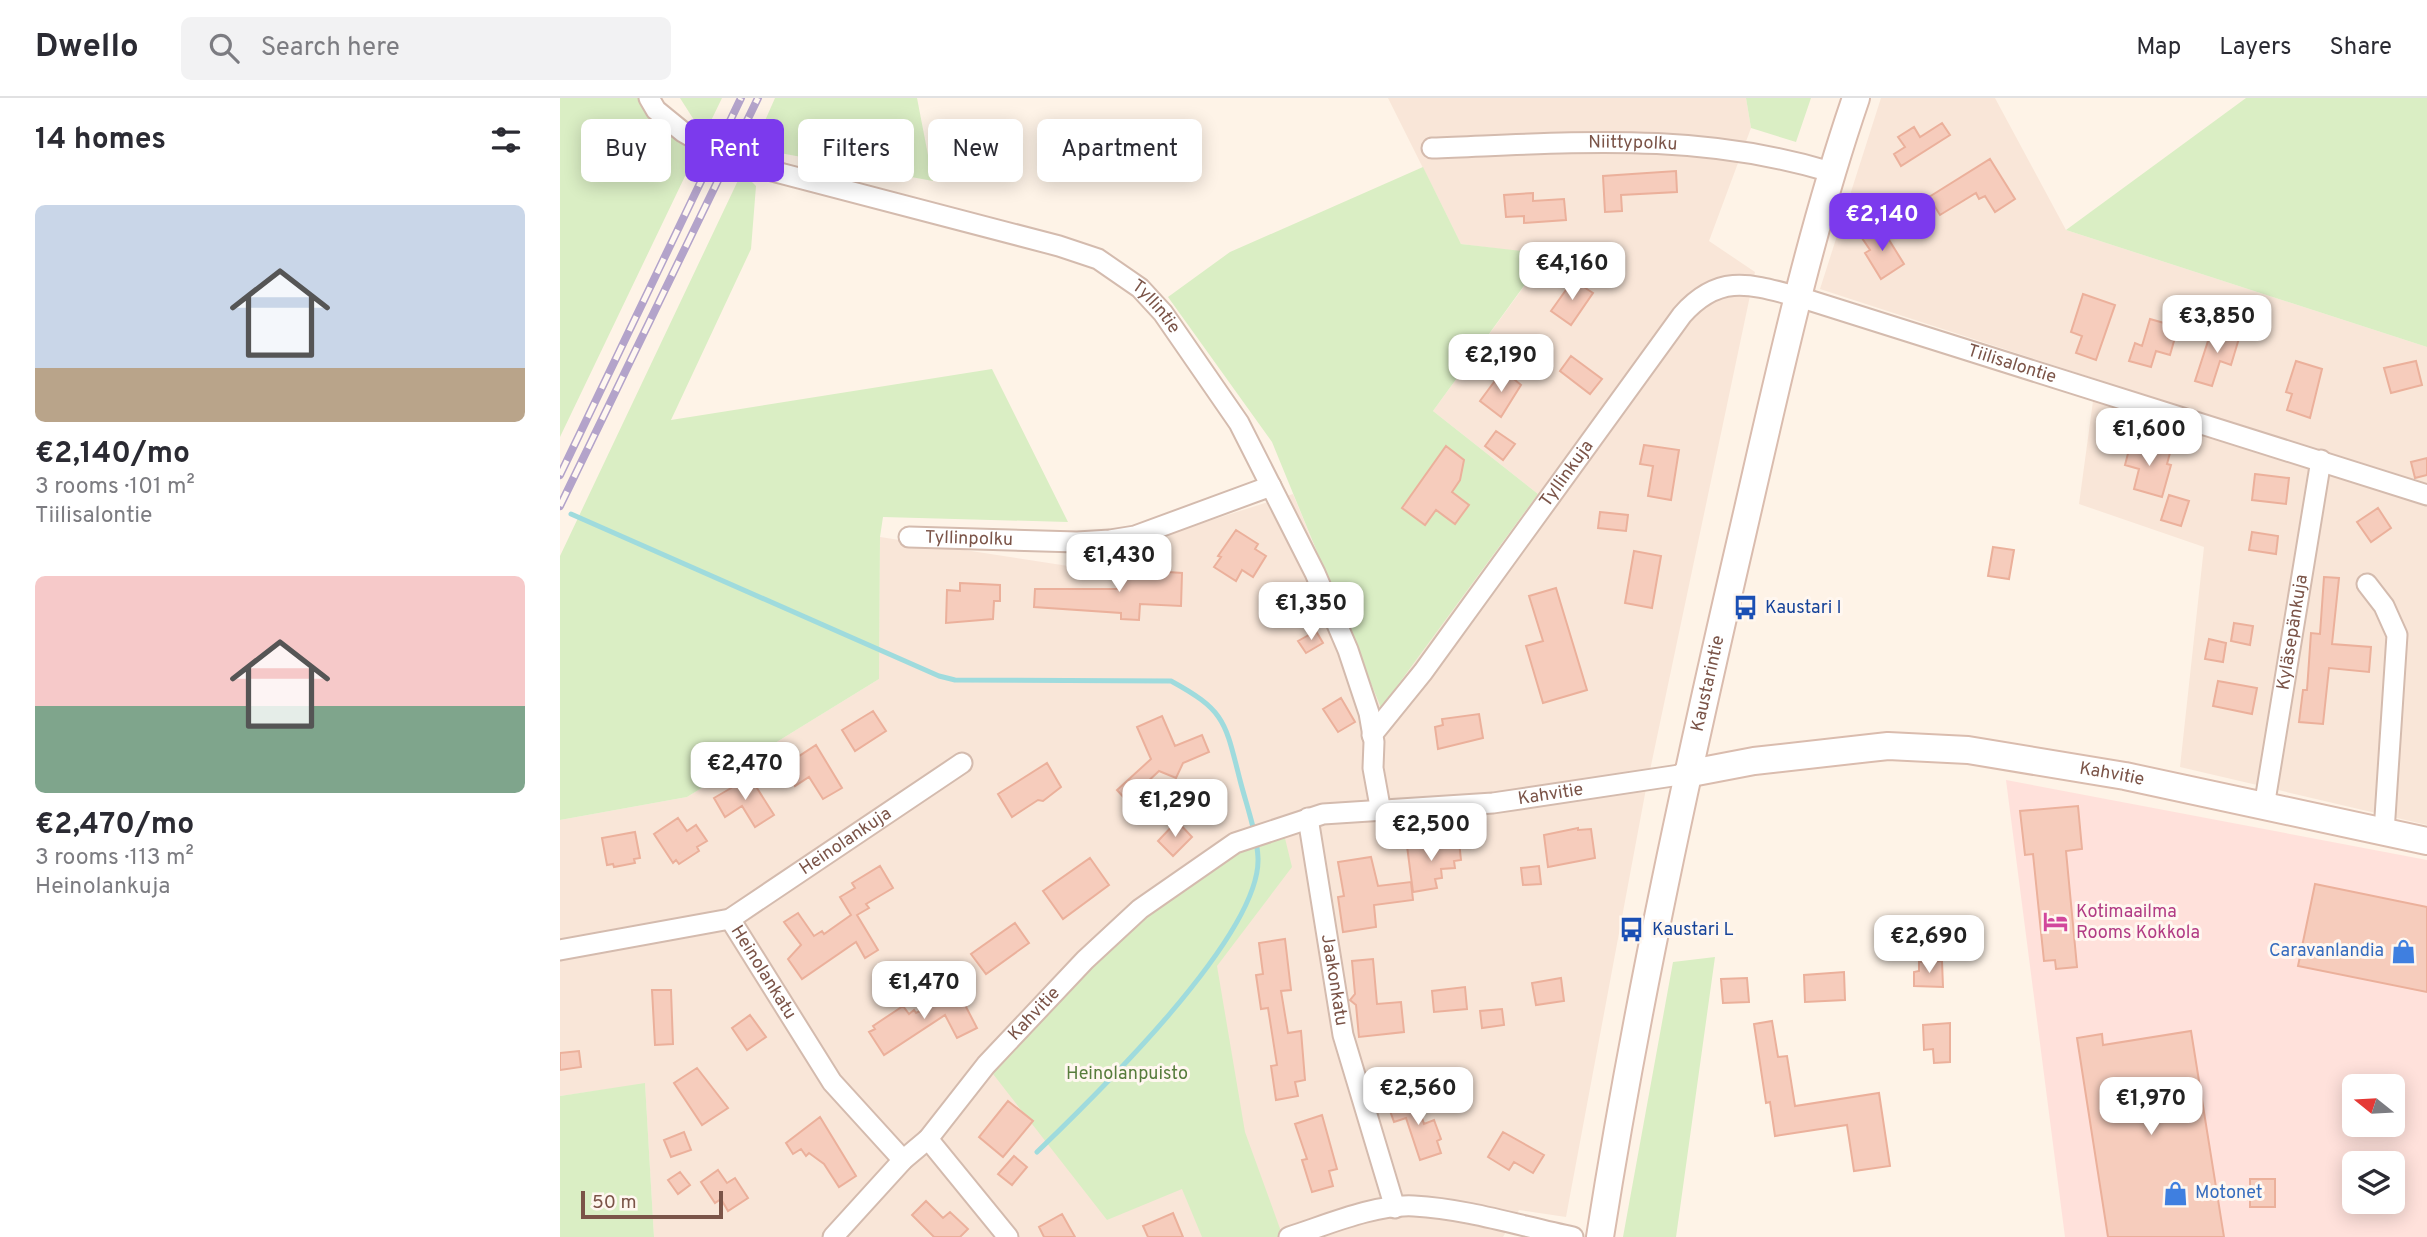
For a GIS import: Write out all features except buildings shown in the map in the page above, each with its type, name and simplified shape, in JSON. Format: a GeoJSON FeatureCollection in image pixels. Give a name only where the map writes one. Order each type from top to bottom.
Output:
{"type":"FeatureCollection","features":[{"type":"Feature","properties":{"kind":"street","name":"Tyllintie"},"geometry":{"type":"LineString","coordinates":[[649,98],[656,110],[683,132],[734,161],[1059,246],[1098,259],[1132,281],[1163,313],[1239,423],[1315,573],[1348,650],[1369,713],[1373,768],[1381,812]]}},
{"type":"Feature","properties":{"kind":"street","name":"Kaustarintie"},"geometry":{"type":"LineString","coordinates":[[1600,1237],[1645,979],[1686,774],[1830,172],[1856,98]]}},
{"type":"Feature","properties":{"kind":"street","name":"Niittypolku"},"geometry":{"type":"LineString","coordinates":[[1432,148],[1676,143],[1750,152],[1830,172]]}},
{"type":"Feature","properties":{"kind":"street","name":"Tyllinkuja"},"geometry":{"type":"LineString","coordinates":[[1372,735],[1423,672],[1699,296],[1729,284],[1765,288],[1799,297]]}},
{"type":"Feature","properties":{"kind":"street","name":"Tiilisalontie"},"geometry":{"type":"LineString","coordinates":[[1799,297],[2217,431],[2321,460],[2427,495]]}},
{"type":"Feature","properties":{"kind":"street","name":"Kyläsepänkuja"},"geometry":{"type":"LineString","coordinates":[[2264,807],[2321,460]]}},
{"type":"Feature","properties":{"kind":"street","name":"Tyllinpolku"},"geometry":{"type":"LineString","coordinates":[[909,537],[1077,542],[1110,540],[1135,536],[1271,486]]}},
{"type":"Feature","properties":{"kind":"street"},"geometry":{"type":"LineString","coordinates":[[2367,584],[2392,619],[2398,644],[2384,832]]}},
{"type":"Feature","properties":{"kind":"street","name":"Kahvitie"},"geometry":{"type":"LineString","coordinates":[[833,1237],[903,1160],[929,1139],[986,1065],[1085,960],[1140,909],[1235,843],[1323,814],[1493,803],[1755,761],[1888,746],[1981,752],[2125,776],[2427,841]]}},
{"type":"Feature","properties":{"kind":"street","name":"Heinolankuja"},"geometry":{"type":"LineString","coordinates":[[730,919],[962,763]]}},
{"type":"Feature","properties":{"kind":"street","name":"Jaakonkatu"},"geometry":{"type":"LineString","coordinates":[[1308,818],[1343,1035],[1395,1208]]}},
{"type":"Feature","properties":{"kind":"street","name":"Heinolankatu"},"geometry":{"type":"LineString","coordinates":[[560,950],[730,919],[832,1082],[903,1160]]}},
{"type":"Feature","properties":{"kind":"street"},"geometry":{"type":"LineString","coordinates":[[929,1139],[1008,1237]]}},
{"type":"Feature","properties":{"kind":"street"},"geometry":{"type":"LineString","coordinates":[[1289,1237],[1395,1208],[1413,1206],[1471,1214],[1573,1237]]}},
{"type":"Feature","properties":{"kind":"shaded area"},"geometry":{"type":"Polygon","coordinates":[[[1388,98],[1746,98],[1751,128],[1709,241],[1755,272],[1645,794],[1566,1217],[1519,1210],[1503,1237],[654,1237],[645,1084],[560,1096],[560,820],[687,797],[879,679],[880,537],[1068,566],[1293,494],[1381,708],[1538,494],[1433,411],[1547,255],[1461,244],[1388,98]]]}},
{"type":"Feature","properties":{"kind":"shaded area"},"geometry":{"type":"Polygon","coordinates":[[[1881,98],[1995,98],[2066,230],[2427,347],[2427,825],[2180,767],[2204,547],[2079,504],[2096,379],[1820,289],[1881,98]]]}},
{"type":"Feature","properties":{"kind":"shaded area"},"geometry":{"type":"Polygon","coordinates":[[[2006,780],[2427,860],[2427,1237],[2065,1237],[2006,780]]]}},
{"type":"Feature","properties":{"kind":"green space"},"geometry":{"type":"Polygon","coordinates":[[[560,98],[642,98],[666,119],[581,119],[581,182],[671,182],[671,123],[685,135],[685,176],[560,437],[560,98]]]}},
{"type":"Feature","properties":{"kind":"green space"},"geometry":{"type":"Polygon","coordinates":[[[680,98],[722,98],[712,119],[693,119],[680,98]]]}},
{"type":"Feature","properties":{"kind":"green space"},"geometry":{"type":"Polygon","coordinates":[[[775,98],[917,98],[928,155],[928,180],[914,178],[914,119],[798,119],[798,156],[784,154],[784,119],[766,119],[775,98]]]}},
{"type":"Feature","properties":{"kind":"green space"},"geometry":{"type":"Polygon","coordinates":[[[1746,98],[1811,98],[1796,142],[1751,128],[1746,98]]]}},
{"type":"Feature","properties":{"kind":"green space"},"geometry":{"type":"Polygon","coordinates":[[[2246,98],[2427,98],[2427,347],[2066,230],[2246,98]]]}},
{"type":"Feature","properties":{"kind":"green space"},"geometry":{"type":"Polygon","coordinates":[[[1423,167],[1461,244],[1547,254],[1433,411],[1538,494],[1381,708],[1272,442],[1168,297],[1230,252],[1423,167]]]}},
{"type":"Feature","properties":{"kind":"green space"},"geometry":{"type":"Polygon","coordinates":[[[737,182],[752,182],[756,186],[751,249],[671,420],[992,369],[1068,522],[883,517],[880,537],[879,679],[687,797],[560,820],[560,556],[737,182]]]}},
{"type":"Feature","properties":{"kind":"green space","name":"Heinolanpuisto"},"geometry":{"type":"Polygon","coordinates":[[[1282,826],[1292,867],[1217,966],[1245,1132],[1283,1237],[1202,1237],[1182,1189],[1107,1220],[986,1065],[1140,909],[1282,826]]]}},
{"type":"Feature","properties":{"kind":"green space"},"geometry":{"type":"Polygon","coordinates":[[[1715,957],[1676,1237],[1623,1237],[1673,962],[1715,957]]]}},
{"type":"Feature","properties":{"kind":"green space"},"geometry":{"type":"Polygon","coordinates":[[[645,1083],[654,1237],[560,1237],[560,1096],[645,1083]]]}},
{"type":"Feature","properties":{"kind":"waterway"},"geometry":{"type":"LineString","coordinates":[[571,514],[939,676],[955,680],[1171,681],[1213,710],[1231,744],[1256,839],[1258,858],[1252,891],[1233,929],[1170,1014],[1096,1094],[1037,1152]]}},
{"type":"Feature","properties":{"kind":"railway"},"geometry":{"type":"LineString","coordinates":[[560,475],[741,98]]}},
{"type":"Feature","properties":{"kind":"railway"},"geometry":{"type":"LineString","coordinates":[[560,506],[758,98]]}},
{"type":"Feature","properties":{"kind":"place","name":"Kaustari I"},"geometry":{"type":"Point","coordinates":[1745,608]}},
{"type":"Feature","properties":{"kind":"place","name":"Kotimaailma Rooms Kokkola"},"geometry":{"type":"Point","coordinates":[2056,922]}},
{"type":"Feature","properties":{"kind":"place","name":"Kaustari L"},"geometry":{"type":"Point","coordinates":[1632,930]}},
{"type":"Feature","properties":{"kind":"place","name":"Caravanlandia"},"geometry":{"type":"Point","coordinates":[2404,951]}},
{"type":"Feature","properties":{"kind":"place","name":"Motonet"},"geometry":{"type":"Point","coordinates":[2175,1193]}}]}
